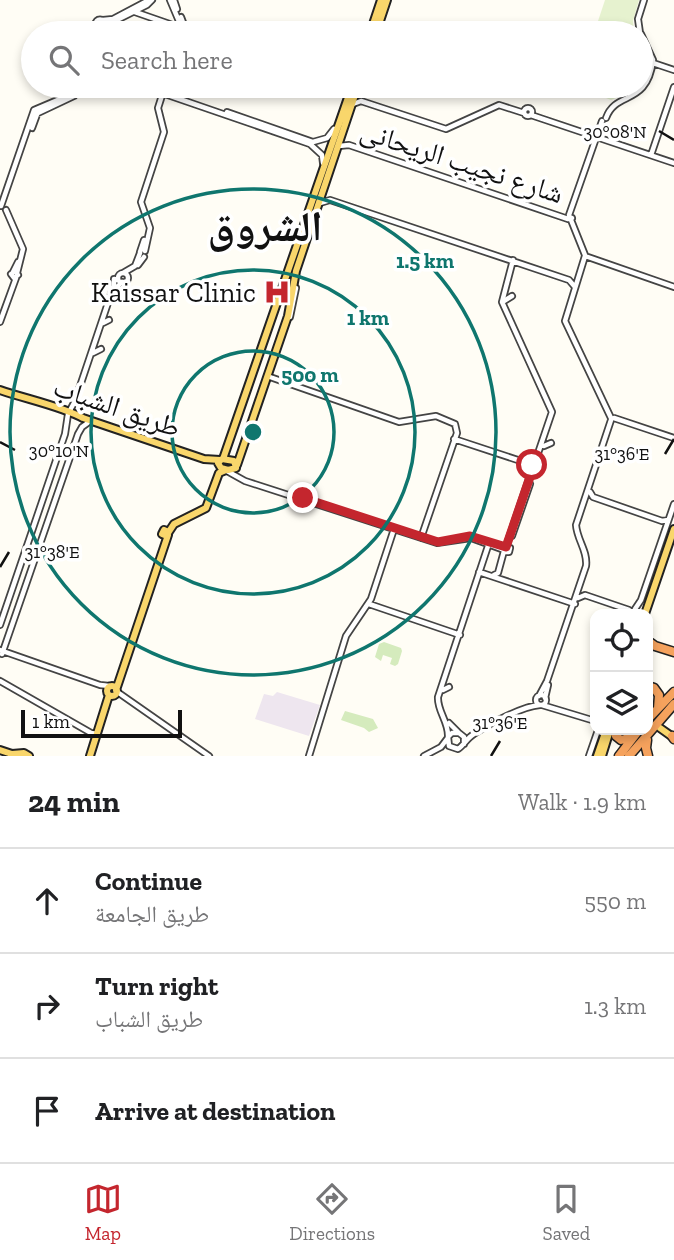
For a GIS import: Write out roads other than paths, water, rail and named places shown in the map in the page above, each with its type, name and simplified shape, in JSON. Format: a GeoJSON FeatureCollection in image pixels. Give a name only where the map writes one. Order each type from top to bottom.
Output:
{"type":"FeatureCollection","features":[{"type":"Feature","properties":{"kind":"highway"},"geometry":{"type":"LineString","coordinates":[[653,645],[674,652]]}},
{"type":"Feature","properties":{"kind":"highway"},"geometry":{"type":"LineString","coordinates":[[653,688],[660,701],[656,710]]}},
{"type":"Feature","properties":{"kind":"highway"},"geometry":{"type":"LineString","coordinates":[[653,713],[674,692]]}},
{"type":"Feature","properties":{"kind":"highway"},"geometry":{"type":"LineString","coordinates":[[653,721],[674,698]]}},
{"type":"Feature","properties":{"kind":"highway"},"geometry":{"type":"LineString","coordinates":[[632,756],[674,704]]}},
{"type":"Feature","properties":{"kind":"highway"},"geometry":{"type":"LineString","coordinates":[[632,756],[674,710]]}},
{"type":"Feature","properties":{"kind":"highway"},"geometry":{"type":"LineString","coordinates":[[616,735],[627,740],[634,735]]}},
{"type":"Feature","properties":{"kind":"highway"},"geometry":{"type":"LineString","coordinates":[[621,756],[635,735]]}},
{"type":"Feature","properties":{"kind":"highway"},"geometry":{"type":"LineString","coordinates":[[621,756],[640,735]]}},
{"type":"Feature","properties":{"kind":"highway"},"geometry":{"type":"LineString","coordinates":[[647,740],[648,756]]}},
{"type":"Feature","properties":{"kind":"main road"},"geometry":{"type":"LineString","coordinates":[[373,21],[380,0]]}},
{"type":"Feature","properties":{"kind":"main road"},"geometry":{"type":"LineString","coordinates":[[381,21],[388,0]]}},
{"type":"Feature","properties":{"kind":"main road"},"geometry":{"type":"LineString","coordinates":[[91,756],[94,739],[113,693],[166,533],[174,524],[206,508],[298,240],[321,202],[338,147],[347,98]]}},
{"type":"Feature","properties":{"kind":"main road"},"geometry":{"type":"LineString","coordinates":[[220,466],[234,469],[245,446],[289,316],[295,275],[321,173],[356,98]]}},
{"type":"Feature","properties":{"kind":"main road"},"geometry":{"type":"LineString","coordinates":[[270,324],[284,329]]}},
{"type":"Feature","properties":{"kind":"main road","name":"طريق الشباب"},"geometry":{"type":"LineString","coordinates":[[0,391],[60,410],[72,411],[83,418],[220,466]]}},
{"type":"Feature","properties":{"kind":"main road"},"geometry":{"type":"LineString","coordinates":[[247,393],[253,400],[260,398]]}},
{"type":"Feature","properties":{"kind":"main road","name":"طريق الشباب"},"geometry":{"type":"LineString","coordinates":[[72,411],[89,422],[220,466]]}},
{"type":"Feature","properties":{"kind":"main road"},"geometry":{"type":"LineString","coordinates":[[220,466],[231,459],[237,464]]}},
{"type":"Feature","properties":{"kind":"main road"},"geometry":{"type":"LineString","coordinates":[[644,605],[668,529]]}},
{"type":"Feature","properties":{"kind":"main road"},"geometry":{"type":"LineString","coordinates":[[644,605],[674,541]]}},
{"type":"Feature","properties":{"kind":"main road"},"geometry":{"type":"LineString","coordinates":[[94,739],[105,715]]}},
{"type":"Feature","properties":{"kind":"main road"},"geometry":{"type":"LineString","coordinates":[[661,727],[673,737]]}},
{"type":"Feature","properties":{"kind":"main road"},"geometry":{"type":"LineString","coordinates":[[599,756],[608,735]]}},
{"type":"Feature","properties":{"kind":"main road"},"geometry":{"type":"LineString","coordinates":[[0,753],[24,753],[29,756]]}},
{"type":"Feature","properties":{"kind":"street"},"geometry":{"type":"LineString","coordinates":[[98,21],[111,21],[134,12],[150,0]]}},
{"type":"Feature","properties":{"kind":"street"},"geometry":{"type":"LineString","coordinates":[[111,21],[150,0]]}},
{"type":"Feature","properties":{"kind":"street"},"geometry":{"type":"LineString","coordinates":[[172,0],[179,21]]}},
{"type":"Feature","properties":{"kind":"street"},"geometry":{"type":"LineString","coordinates":[[635,21],[643,0]]}},
{"type":"Feature","properties":{"kind":"street"},"geometry":{"type":"LineString","coordinates":[[144,7],[146,13],[169,21]]}},
{"type":"Feature","properties":{"kind":"street"},"geometry":{"type":"LineString","coordinates":[[176,11],[182,21]]}},
{"type":"Feature","properties":{"kind":"street"},"geometry":{"type":"LineString","coordinates":[[134,12],[159,21]]}},
{"type":"Feature","properties":{"kind":"street"},"geometry":{"type":"LineString","coordinates":[[653,61],[674,69]]}},
{"type":"Feature","properties":{"kind":"street"},"geometry":{"type":"LineString","coordinates":[[653,61],[674,69]]}},
{"type":"Feature","properties":{"kind":"street"},"geometry":{"type":"LineString","coordinates":[[653,155],[674,87]]}},
{"type":"Feature","properties":{"kind":"street"},"geometry":{"type":"LineString","coordinates":[[668,109],[674,94]]}},
{"type":"Feature","properties":{"kind":"street"},"geometry":{"type":"LineString","coordinates":[[0,313],[23,247],[2,210],[33,114],[67,98]]}},
{"type":"Feature","properties":{"kind":"street"},"geometry":{"type":"LineString","coordinates":[[33,114],[67,98]]}},
{"type":"Feature","properties":{"kind":"street"},"geometry":{"type":"LineString","coordinates":[[160,144],[166,141],[158,111],[162,98]]}},
{"type":"Feature","properties":{"kind":"street"},"geometry":{"type":"LineString","coordinates":[[181,98],[315,144],[339,130]]}},
{"type":"Feature","properties":{"kind":"street"},"geometry":{"type":"LineString","coordinates":[[181,98],[315,144],[323,159],[321,173],[298,240]]}},
{"type":"Feature","properties":{"kind":"street"},"geometry":{"type":"LineString","coordinates":[[354,104],[357,98]]}},
{"type":"Feature","properties":{"kind":"street"},"geometry":{"type":"LineString","coordinates":[[625,98],[610,105],[571,217],[587,256],[568,317],[569,326],[613,419],[662,435]]}},
{"type":"Feature","properties":{"kind":"street"},"geometry":{"type":"LineString","coordinates":[[41,99],[48,105]]}},
{"type":"Feature","properties":{"kind":"street"},"geometry":{"type":"LineString","coordinates":[[354,104],[362,101],[445,127],[500,102],[524,110],[529,107],[533,113],[600,134],[674,162]]}},
{"type":"Feature","properties":{"kind":"street","name":"شارع نجيب الريحانى"},"geometry":{"type":"LineString","coordinates":[[339,130],[349,144]]}},
{"type":"Feature","properties":{"kind":"street"},"geometry":{"type":"LineString","coordinates":[[142,253],[147,230],[141,213],[141,200],[164,132]]}},
{"type":"Feature","properties":{"kind":"street"},"geometry":{"type":"LineString","coordinates":[[283,135],[288,144],[296,139]]}},
{"type":"Feature","properties":{"kind":"street","name":"شارع نجيب الريحانى"},"geometry":{"type":"LineString","coordinates":[[338,147],[349,144],[571,217]]}},
{"type":"Feature","properties":{"kind":"street"},"geometry":{"type":"LineString","coordinates":[[294,292],[297,275],[340,149],[338,147]]}},
{"type":"Feature","properties":{"kind":"street"},"geometry":{"type":"LineString","coordinates":[[325,192],[331,199],[356,211],[425,234],[568,278],[579,276]]}},
{"type":"Feature","properties":{"kind":"street"},"geometry":{"type":"LineString","coordinates":[[321,202],[331,199],[514,262]]}},
{"type":"Feature","properties":{"kind":"street"},"geometry":{"type":"LineString","coordinates":[[141,213],[150,228]]}},
{"type":"Feature","properties":{"kind":"street"},"geometry":{"type":"LineString","coordinates":[[83,379],[117,281],[136,264],[154,220]]}},
{"type":"Feature","properties":{"kind":"street"},"geometry":{"type":"LineString","coordinates":[[580,587],[587,564],[580,546],[577,522],[613,419],[565,320],[587,256]]}},
{"type":"Feature","properties":{"kind":"street"},"geometry":{"type":"LineString","coordinates":[[587,256],[674,286]]}},
{"type":"Feature","properties":{"kind":"street"},"geometry":{"type":"LineString","coordinates":[[495,575],[512,536],[552,411],[504,300],[514,262]]}},
{"type":"Feature","properties":{"kind":"street"},"geometry":{"type":"LineString","coordinates":[[514,262],[501,299],[507,322],[522,353],[532,366]]}},
{"type":"Feature","properties":{"kind":"street"},"geometry":{"type":"LineString","coordinates":[[0,625],[117,281],[122,275],[129,273]]}},
{"type":"Feature","properties":{"kind":"street"},"geometry":{"type":"LineString","coordinates":[[0,320],[13,274]]}},
{"type":"Feature","properties":{"kind":"street"},"geometry":{"type":"LineString","coordinates":[[568,278],[575,287]]}},
{"type":"Feature","properties":{"kind":"street"},"geometry":{"type":"LineString","coordinates":[[504,300],[511,295],[506,288]]}},
{"type":"Feature","properties":{"kind":"street"},"geometry":{"type":"LineString","coordinates":[[260,349],[277,301]]}},
{"type":"Feature","properties":{"kind":"street"},"geometry":{"type":"LineString","coordinates":[[103,324],[109,319],[107,312]]}},
{"type":"Feature","properties":{"kind":"street"},"geometry":{"type":"LineString","coordinates":[[245,446],[289,316]]}},
{"type":"Feature","properties":{"kind":"street"},"geometry":{"type":"LineString","coordinates":[[93,353],[101,348],[98,340]]}},
{"type":"Feature","properties":{"kind":"street"},"geometry":{"type":"LineString","coordinates":[[542,385],[545,379]]}},
{"type":"Feature","properties":{"kind":"street"},"geometry":{"type":"LineString","coordinates":[[237,416],[250,380]]}},
{"type":"Feature","properties":{"kind":"street"},"geometry":{"type":"LineString","coordinates":[[537,380],[555,411],[543,440]]}},
{"type":"Feature","properties":{"kind":"street"},"geometry":{"type":"LineString","coordinates":[[267,382],[315,393],[399,422],[438,416],[453,422],[457,429],[454,440],[420,537]]}},
{"type":"Feature","properties":{"kind":"street"},"geometry":{"type":"LineString","coordinates":[[596,401],[600,394]]}},
{"type":"Feature","properties":{"kind":"street"},"geometry":{"type":"LineString","coordinates":[[613,419],[671,439]]}},
{"type":"Feature","properties":{"kind":"street"},"geometry":{"type":"LineString","coordinates":[[425,756],[462,746],[476,733],[542,700],[589,560],[579,529],[613,419]]}},
{"type":"Feature","properties":{"kind":"street"},"geometry":{"type":"LineString","coordinates":[[89,422],[83,426],[66,468],[3,653],[113,693],[207,756]]}},
{"type":"Feature","properties":{"kind":"street"},"geometry":{"type":"LineString","coordinates":[[612,428],[621,422]]}},
{"type":"Feature","properties":{"kind":"street"},"geometry":{"type":"LineString","coordinates":[[66,431],[70,429],[79,434]]}},
{"type":"Feature","properties":{"kind":"street"},"geometry":{"type":"LineString","coordinates":[[454,440],[534,467]]}},
{"type":"Feature","properties":{"kind":"street"},"geometry":{"type":"LineString","coordinates":[[543,440],[551,442]]}},
{"type":"Feature","properties":{"kind":"street"},"geometry":{"type":"LineString","coordinates":[[204,460],[219,455],[226,448]]}},
{"type":"Feature","properties":{"kind":"street"},"geometry":{"type":"LineString","coordinates":[[55,464],[66,468]]}},
{"type":"Feature","properties":{"kind":"street","name":"طريق الشباب"},"geometry":{"type":"LineString","coordinates":[[237,464],[240,474],[246,480],[440,544],[470,538],[507,549]]}},
{"type":"Feature","properties":{"kind":"street","name":"طريق الشباب"},"geometry":{"type":"LineString","coordinates":[[220,466],[243,481],[396,529]]}},
{"type":"Feature","properties":{"kind":"street"},"geometry":{"type":"LineString","coordinates":[[512,536],[523,512],[534,467]]}},
{"type":"Feature","properties":{"kind":"street"},"geometry":{"type":"LineString","coordinates":[[507,549],[530,484]]}},
{"type":"Feature","properties":{"kind":"street"},"geometry":{"type":"LineString","coordinates":[[590,492],[593,497],[638,514],[668,520]]}},
{"type":"Feature","properties":{"kind":"street"},"geometry":{"type":"LineString","coordinates":[[587,500],[594,499],[661,522],[668,529]]}},
{"type":"Feature","properties":{"kind":"street"},"geometry":{"type":"LineString","coordinates":[[668,529],[668,520],[674,504]]}},
{"type":"Feature","properties":{"kind":"street"},"geometry":{"type":"LineString","coordinates":[[575,602],[585,595],[608,603],[644,605],[674,510]]}},
{"type":"Feature","properties":{"kind":"street"},"geometry":{"type":"LineString","coordinates":[[34,525],[46,529]]}},
{"type":"Feature","properties":{"kind":"street"},"geometry":{"type":"LineString","coordinates":[[314,743],[349,634],[370,603],[396,529]]}},
{"type":"Feature","properties":{"kind":"street"},"geometry":{"type":"LineString","coordinates":[[442,689],[442,708],[451,726],[464,737],[458,756],[451,748],[447,724],[438,702],[444,682],[490,544]]}},
{"type":"Feature","properties":{"kind":"street"},"geometry":{"type":"LineString","coordinates":[[19,569],[32,572]]}},
{"type":"Feature","properties":{"kind":"street"},"geometry":{"type":"LineString","coordinates":[[481,572],[575,602]]}},
{"type":"Feature","properties":{"kind":"street"},"geometry":{"type":"LineString","coordinates":[[495,575],[575,602]]}},
{"type":"Feature","properties":{"kind":"street"},"geometry":{"type":"LineString","coordinates":[[580,587],[585,593],[608,603]]}},
{"type":"Feature","properties":{"kind":"street"},"geometry":{"type":"LineString","coordinates":[[370,603],[460,634]]}},
{"type":"Feature","properties":{"kind":"street"},"geometry":{"type":"LineString","coordinates":[[310,756],[347,634],[370,603]]}},
{"type":"Feature","properties":{"kind":"street"},"geometry":{"type":"LineString","coordinates":[[1,632],[12,631]]}},
{"type":"Feature","properties":{"kind":"street"},"geometry":{"type":"LineString","coordinates":[[0,682],[64,718],[94,739]]}},
{"type":"Feature","properties":{"kind":"street"},"geometry":{"type":"LineString","coordinates":[[425,756],[441,747],[452,733],[475,730],[542,700],[590,718]]}},
{"type":"Feature","properties":{"kind":"street"},"geometry":{"type":"LineString","coordinates":[[590,756],[597,735]]}},
{"type":"Feature","properties":{"kind":"place","name":"Kaissar Clinic"},"geometry":{"type":"Point","coordinates":[277,292]}},
{"type":"Feature","properties":{"kind":"district","name":"الشروق"},"geometry":{"type":"Point","coordinates":[265,226]}}]}
